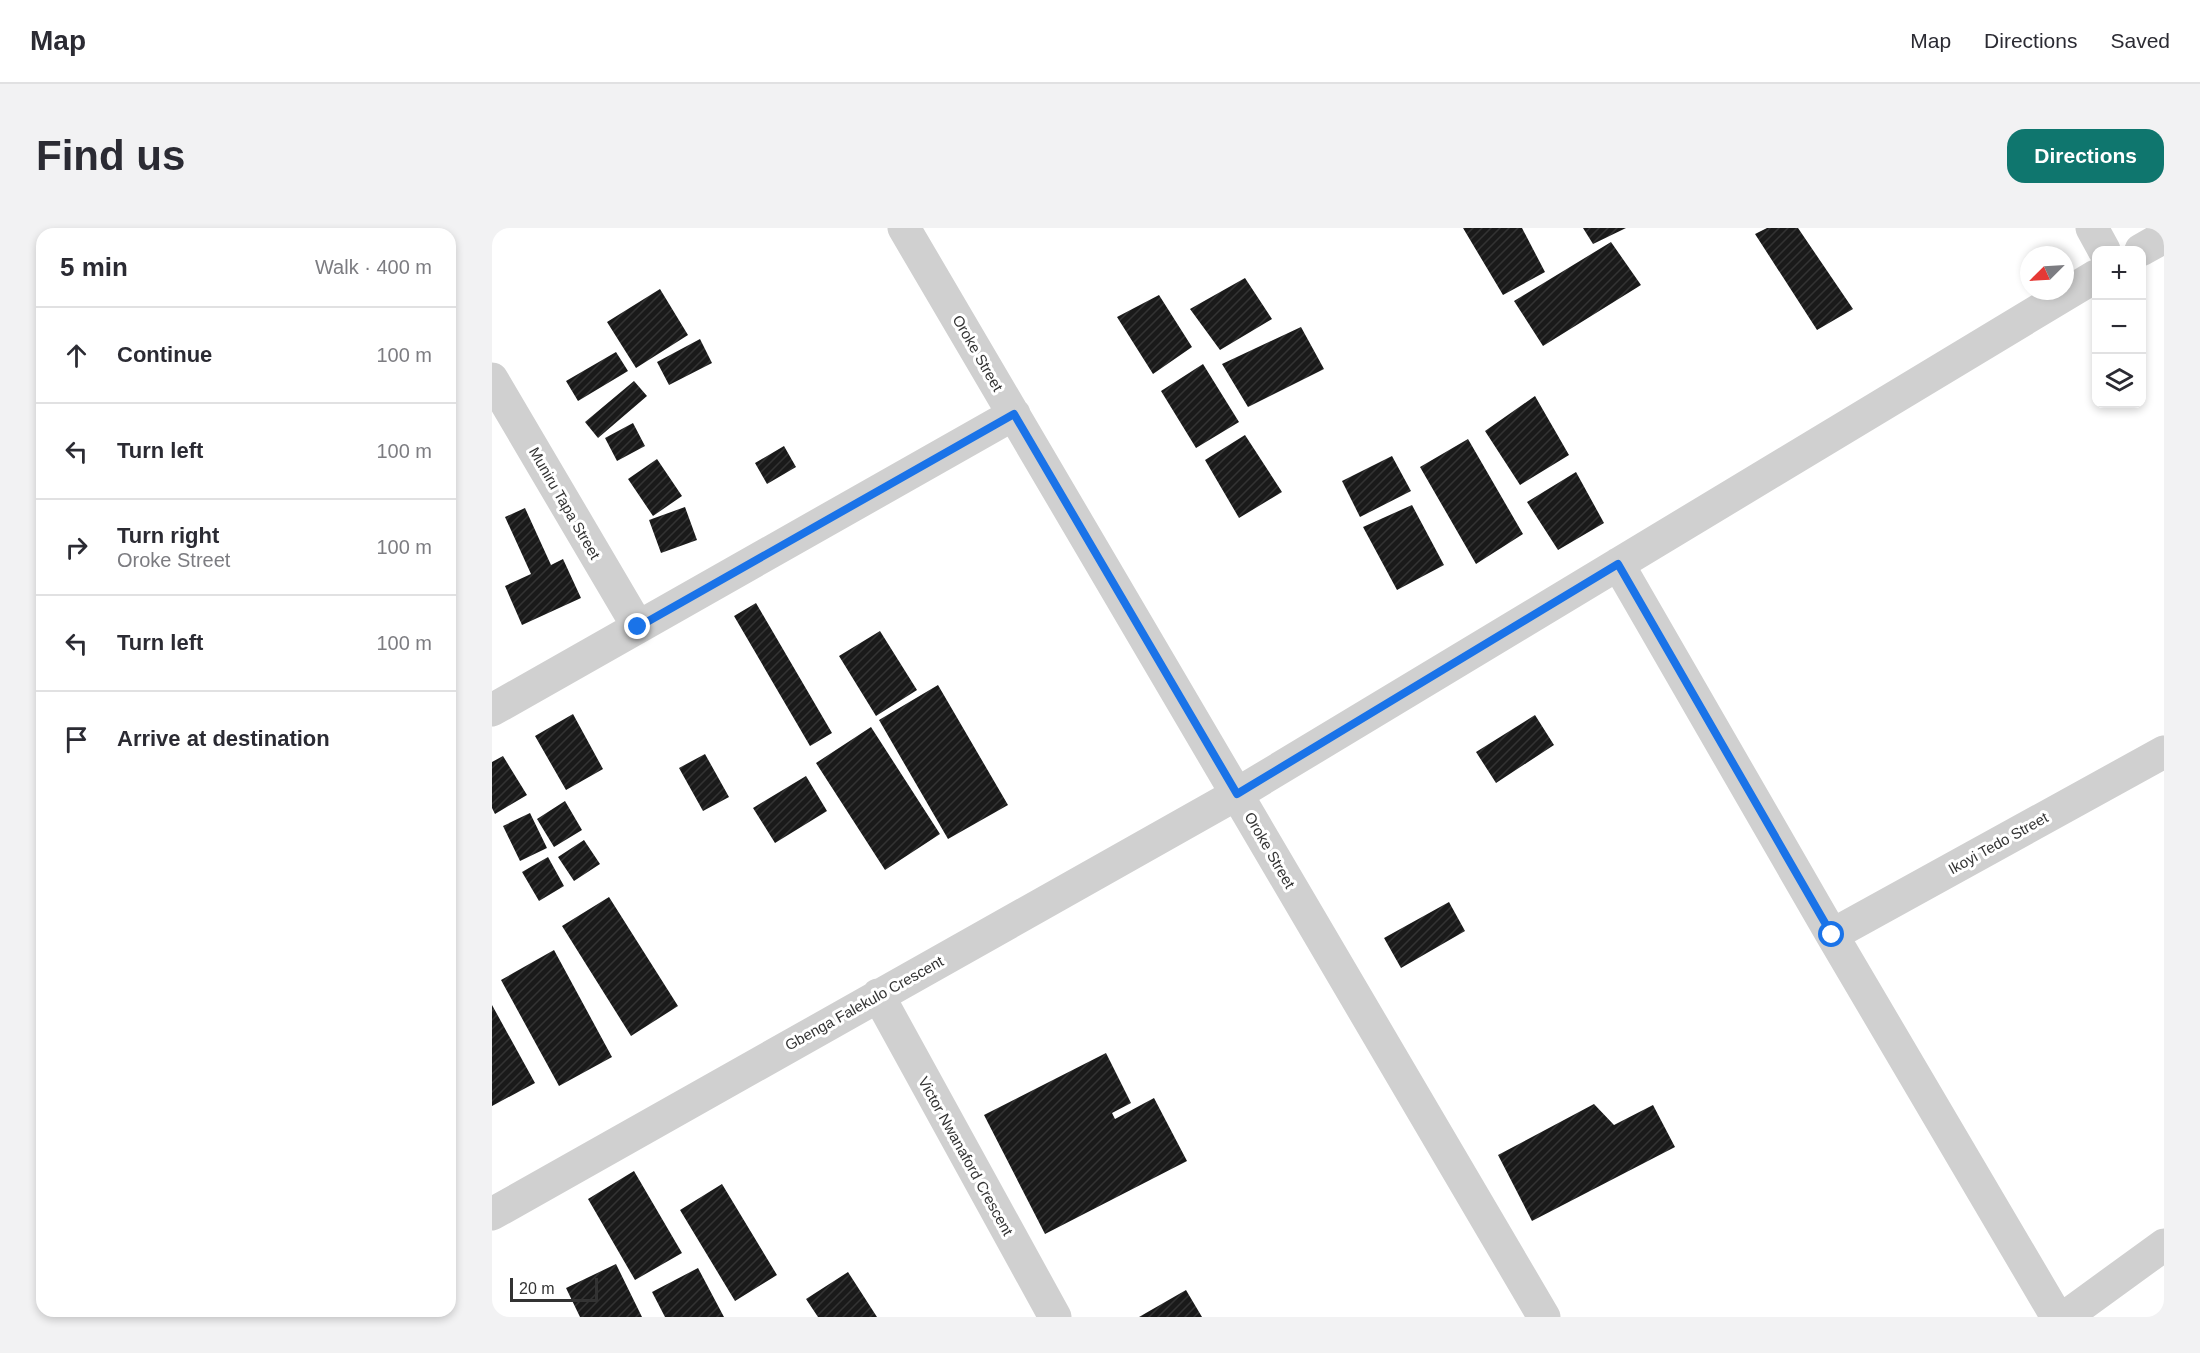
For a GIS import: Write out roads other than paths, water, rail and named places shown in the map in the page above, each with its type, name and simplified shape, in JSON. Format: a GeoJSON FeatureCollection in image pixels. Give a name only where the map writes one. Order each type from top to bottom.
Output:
{"type":"FeatureCollection","features":[{"type":"Feature","properties":{"kind":"street","name":"Oroke Street"},"geometry":{"type":"LineString","coordinates":[[904,228],[1544,1317]]}},
{"type":"Feature","properties":{"kind":"street"},"geometry":{"type":"LineString","coordinates":[[2092,228],[2102,246]]}},
{"type":"Feature","properties":{"kind":"street"},"geometry":{"type":"LineString","coordinates":[[2146,247],[2164,237]]}},
{"type":"Feature","properties":{"kind":"street","name":"Gbenga Falekulo Crescent"},"geometry":{"type":"LineString","coordinates":[[492,1214],[1237,794],[2092,279]]}},
{"type":"Feature","properties":{"kind":"street","name":"Muniru Tapa Street"},"geometry":{"type":"LineString","coordinates":[[492,379],[638,627]]}},
{"type":"Feature","properties":{"kind":"street"},"geometry":{"type":"LineString","coordinates":[[492,710],[1014,414]]}},
{"type":"Feature","properties":{"kind":"street"},"geometry":{"type":"LineString","coordinates":[[1618,564],[1832,935],[2057,1317]]}},
{"type":"Feature","properties":{"kind":"street","name":"Ikoyi Tedo Street"},"geometry":{"type":"LineString","coordinates":[[1832,935],[2164,752]]}},
{"type":"Feature","properties":{"kind":"street","name":"Victor Nwanaford Crescent"},"geometry":{"type":"LineString","coordinates":[[878,995],[1055,1317]]}},
{"type":"Feature","properties":{"kind":"street"},"geometry":{"type":"LineString","coordinates":[[2065,1317],[2164,1245]]}}]}
